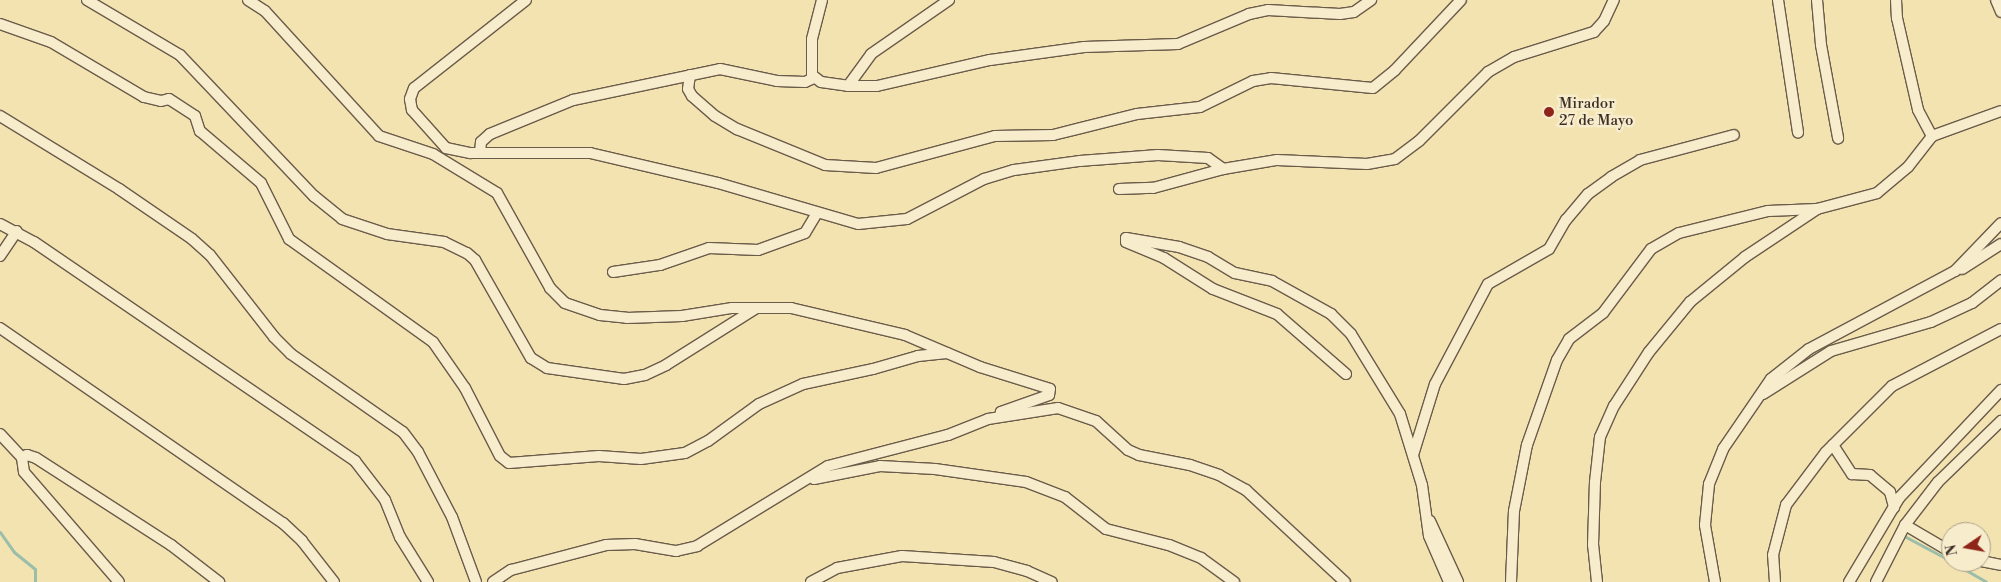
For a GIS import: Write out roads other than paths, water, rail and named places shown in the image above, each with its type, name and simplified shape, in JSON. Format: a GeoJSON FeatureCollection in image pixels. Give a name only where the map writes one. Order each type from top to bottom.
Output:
{"type":"FeatureCollection","features":[{"type":"Feature","properties":{"kind":"street"},"geometry":{"type":"LineString","coordinates":[[87,0],[180,55],[314,196],[342,219],[387,234],[444,242],[467,253],[475,260],[531,358],[547,368],[624,378],[645,375],[666,366],[756,308]]}},
{"type":"Feature","properties":{"kind":"street"},"geometry":{"type":"LineString","coordinates":[[248,0],[265,11],[379,136],[433,154],[497,193],[550,288],[565,303],[600,315],[627,318],[756,308],[791,308],[904,336],[980,367],[1050,389],[1049,395],[1001,412],[1000,416]]}},
{"type":"Feature","properties":{"kind":"street"},"geometry":{"type":"LineString","coordinates":[[526,0],[418,84],[411,94],[412,110],[446,148],[480,153],[590,153],[718,182],[858,224],[907,219],[997,174],[1080,161],[1192,156],[1208,158],[1223,170]]}},
{"type":"Feature","properties":{"kind":"street"},"geometry":{"type":"LineString","coordinates":[[814,78],[810,59],[812,39],[822,0]]}},
{"type":"Feature","properties":{"kind":"street"},"geometry":{"type":"LineString","coordinates":[[848,86],[871,54],[949,0]]}},
{"type":"Feature","properties":{"kind":"street"},"geometry":{"type":"LineString","coordinates":[[480,153],[481,142],[490,134],[573,100],[720,69],[777,81],[805,82],[814,78],[848,86],[877,86],[990,60],[1084,47],[1178,44],[1249,14],[1268,10],[1340,14],[1354,12],[1370,0]]}},
{"type":"Feature","properties":{"kind":"street"},"geometry":{"type":"LineString","coordinates":[[690,75],[688,89],[692,96],[715,116],[737,129],[825,165],[876,168],[995,136],[1053,135],[1137,114],[1200,107],[1254,81],[1271,78],[1373,88],[1395,70],[1461,0]]}},
{"type":"Feature","properties":{"kind":"street"},"geometry":{"type":"LineString","coordinates":[[1119,189],[1166,185],[1223,170],[1292,159],[1367,164],[1395,159],[1419,141],[1488,72],[1514,57],[1578,39],[1594,32],[1604,21],[1614,0]]}},
{"type":"Feature","properties":{"kind":"street"},"geometry":{"type":"LineString","coordinates":[[1778,0],[1798,134]]}},
{"type":"Feature","properties":{"kind":"street"},"geometry":{"type":"LineString","coordinates":[[1817,0],[1821,45],[1838,138]]}},
{"type":"Feature","properties":{"kind":"street"},"geometry":{"type":"LineString","coordinates":[[1896,0],[1897,18],[1918,110],[1932,136]]}},
{"type":"Feature","properties":{"kind":"street"},"geometry":{"type":"LineString","coordinates":[[1996,0],[2001,12]]}},
{"type":"Feature","properties":{"kind":"street"},"geometry":{"type":"LineString","coordinates":[[0,24],[51,42],[144,96],[161,101],[169,99],[195,116],[200,131],[261,183],[289,239],[433,342],[465,388],[496,450],[509,463],[599,456],[641,458],[685,453],[708,441],[759,404],[803,384],[872,369],[918,356],[947,353]]}},
{"type":"Feature","properties":{"kind":"street"},"geometry":{"type":"LineString","coordinates":[[1511,582],[1514,511],[1527,445],[1557,360],[1569,339],[1603,313],[1641,259],[1665,240],[1768,211],[1817,210],[1877,193],[1908,168],[1932,136],[2001,111]]}},
{"type":"Feature","properties":{"kind":"street"},"geometry":{"type":"LineString","coordinates":[[0,116],[103,178],[192,239],[210,255],[274,337],[291,354],[403,432],[418,452],[452,517],[476,582]]}},
{"type":"Feature","properties":{"kind":"street"},"geometry":{"type":"LineString","coordinates":[[1412,456],[1435,384],[1488,284],[1549,249],[1566,220],[1588,194],[1611,177],[1647,157],[1734,135]]}},
{"type":"Feature","properties":{"kind":"street"},"geometry":{"type":"LineString","coordinates":[[1597,582],[1593,545],[1595,482],[1600,437],[1614,406],[1649,352],[1690,302],[1746,257],[1817,210]]}},
{"type":"Feature","properties":{"kind":"street"},"geometry":{"type":"LineString","coordinates":[[613,272],[660,265],[709,248],[758,250],[805,233],[817,213]]}},
{"type":"Feature","properties":{"kind":"street"},"geometry":{"type":"LineString","coordinates":[[1956,271],[2001,223]]}},
{"type":"Feature","properties":{"kind":"street"},"geometry":{"type":"LineString","coordinates":[[0,224],[17,232],[355,461],[385,500],[400,537],[428,582]]}},
{"type":"Feature","properties":{"kind":"street"},"geometry":{"type":"LineString","coordinates":[[0,256],[17,232]]}},
{"type":"Feature","properties":{"kind":"street"},"geometry":{"type":"LineString","coordinates":[[1346,374],[1277,314],[1213,289],[1164,258],[1126,240],[1131,238],[1194,252],[1235,273],[1280,284],[1331,314],[1351,334],[1379,375],[1400,414],[1422,485],[1429,536],[1448,582]]}},
{"type":"Feature","properties":{"kind":"street"},"geometry":{"type":"LineString","coordinates":[[1715,582],[1705,525],[1709,484],[1723,449],[1771,379],[1794,359],[1956,271],[1969,267],[2001,244]]}},
{"type":"Feature","properties":{"kind":"street"},"geometry":{"type":"LineString","coordinates":[[1758,397],[1831,351],[1931,322],[1972,303],[2001,280]]}},
{"type":"Feature","properties":{"kind":"street"},"geometry":{"type":"LineString","coordinates":[[0,328],[283,522],[302,541],[334,582]]}},
{"type":"Feature","properties":{"kind":"street"},"geometry":{"type":"LineString","coordinates":[[1775,582],[1773,555],[1786,505],[1833,445],[1892,386],[2001,329]]}},
{"type":"Feature","properties":{"kind":"street"},"geometry":{"type":"LineString","coordinates":[[1849,582],[1894,506],[2001,390]]}},
{"type":"Feature","properties":{"kind":"street"},"geometry":{"type":"LineString","coordinates":[[493,582],[510,570],[606,545],[635,544],[676,551],[697,546],[828,466],[860,456],[948,435],[1000,416],[1058,408],[1074,411],[1096,421],[1128,450],[1139,455],[1190,465],[1219,475],[1267,508],[1344,582]]}},
{"type":"Feature","properties":{"kind":"street"},"geometry":{"type":"LineString","coordinates":[[1876,582],[1905,525],[1938,482],[2001,421]]}},
{"type":"Feature","properties":{"kind":"street"},"geometry":{"type":"LineString","coordinates":[[0,434],[22,458],[24,472],[119,582]]}},
{"type":"Feature","properties":{"kind":"street"},"geometry":{"type":"LineString","coordinates":[[1833,445],[1852,474],[1870,475],[1890,492],[1894,506]]}},
{"type":"Feature","properties":{"kind":"street"},"geometry":{"type":"LineString","coordinates":[[22,458],[26,455],[36,458],[171,545],[219,582]]}},
{"type":"Feature","properties":{"kind":"street"},"geometry":{"type":"LineString","coordinates":[[808,478],[863,467],[898,466],[1026,482],[1065,497],[1106,529],[1169,545],[1201,558],[1234,582]]}},
{"type":"Feature","properties":{"kind":"street"},"geometry":{"type":"LineString","coordinates":[[1426,520],[1430,521],[1458,582]]}},
{"type":"Feature","properties":{"kind":"street"},"geometry":{"type":"LineString","coordinates":[[1905,525],[1941,546]]}},
{"type":"Feature","properties":{"kind":"street"},"geometry":{"type":"LineString","coordinates":[[811,582],[837,568],[902,556],[994,562],[1027,571],[1052,582]]}},
{"type":"Feature","properties":{"kind":"waterway"},"geometry":{"type":"LineString","coordinates":[[0,532],[14,552],[35,569],[35,582]]}},
{"type":"Feature","properties":{"kind":"waterway"},"geometry":{"type":"LineString","coordinates":[[1906,537],[1941,556]]}},
{"type":"Feature","properties":{"kind":"waterway"},"geometry":{"type":"LineString","coordinates":[[1969,572],[1986,582]]}},
{"type":"Feature","properties":{"kind":"place","name":"Mirador 27 de Mayo"},"geometry":{"type":"Point","coordinates":[1549,112]}}]}
